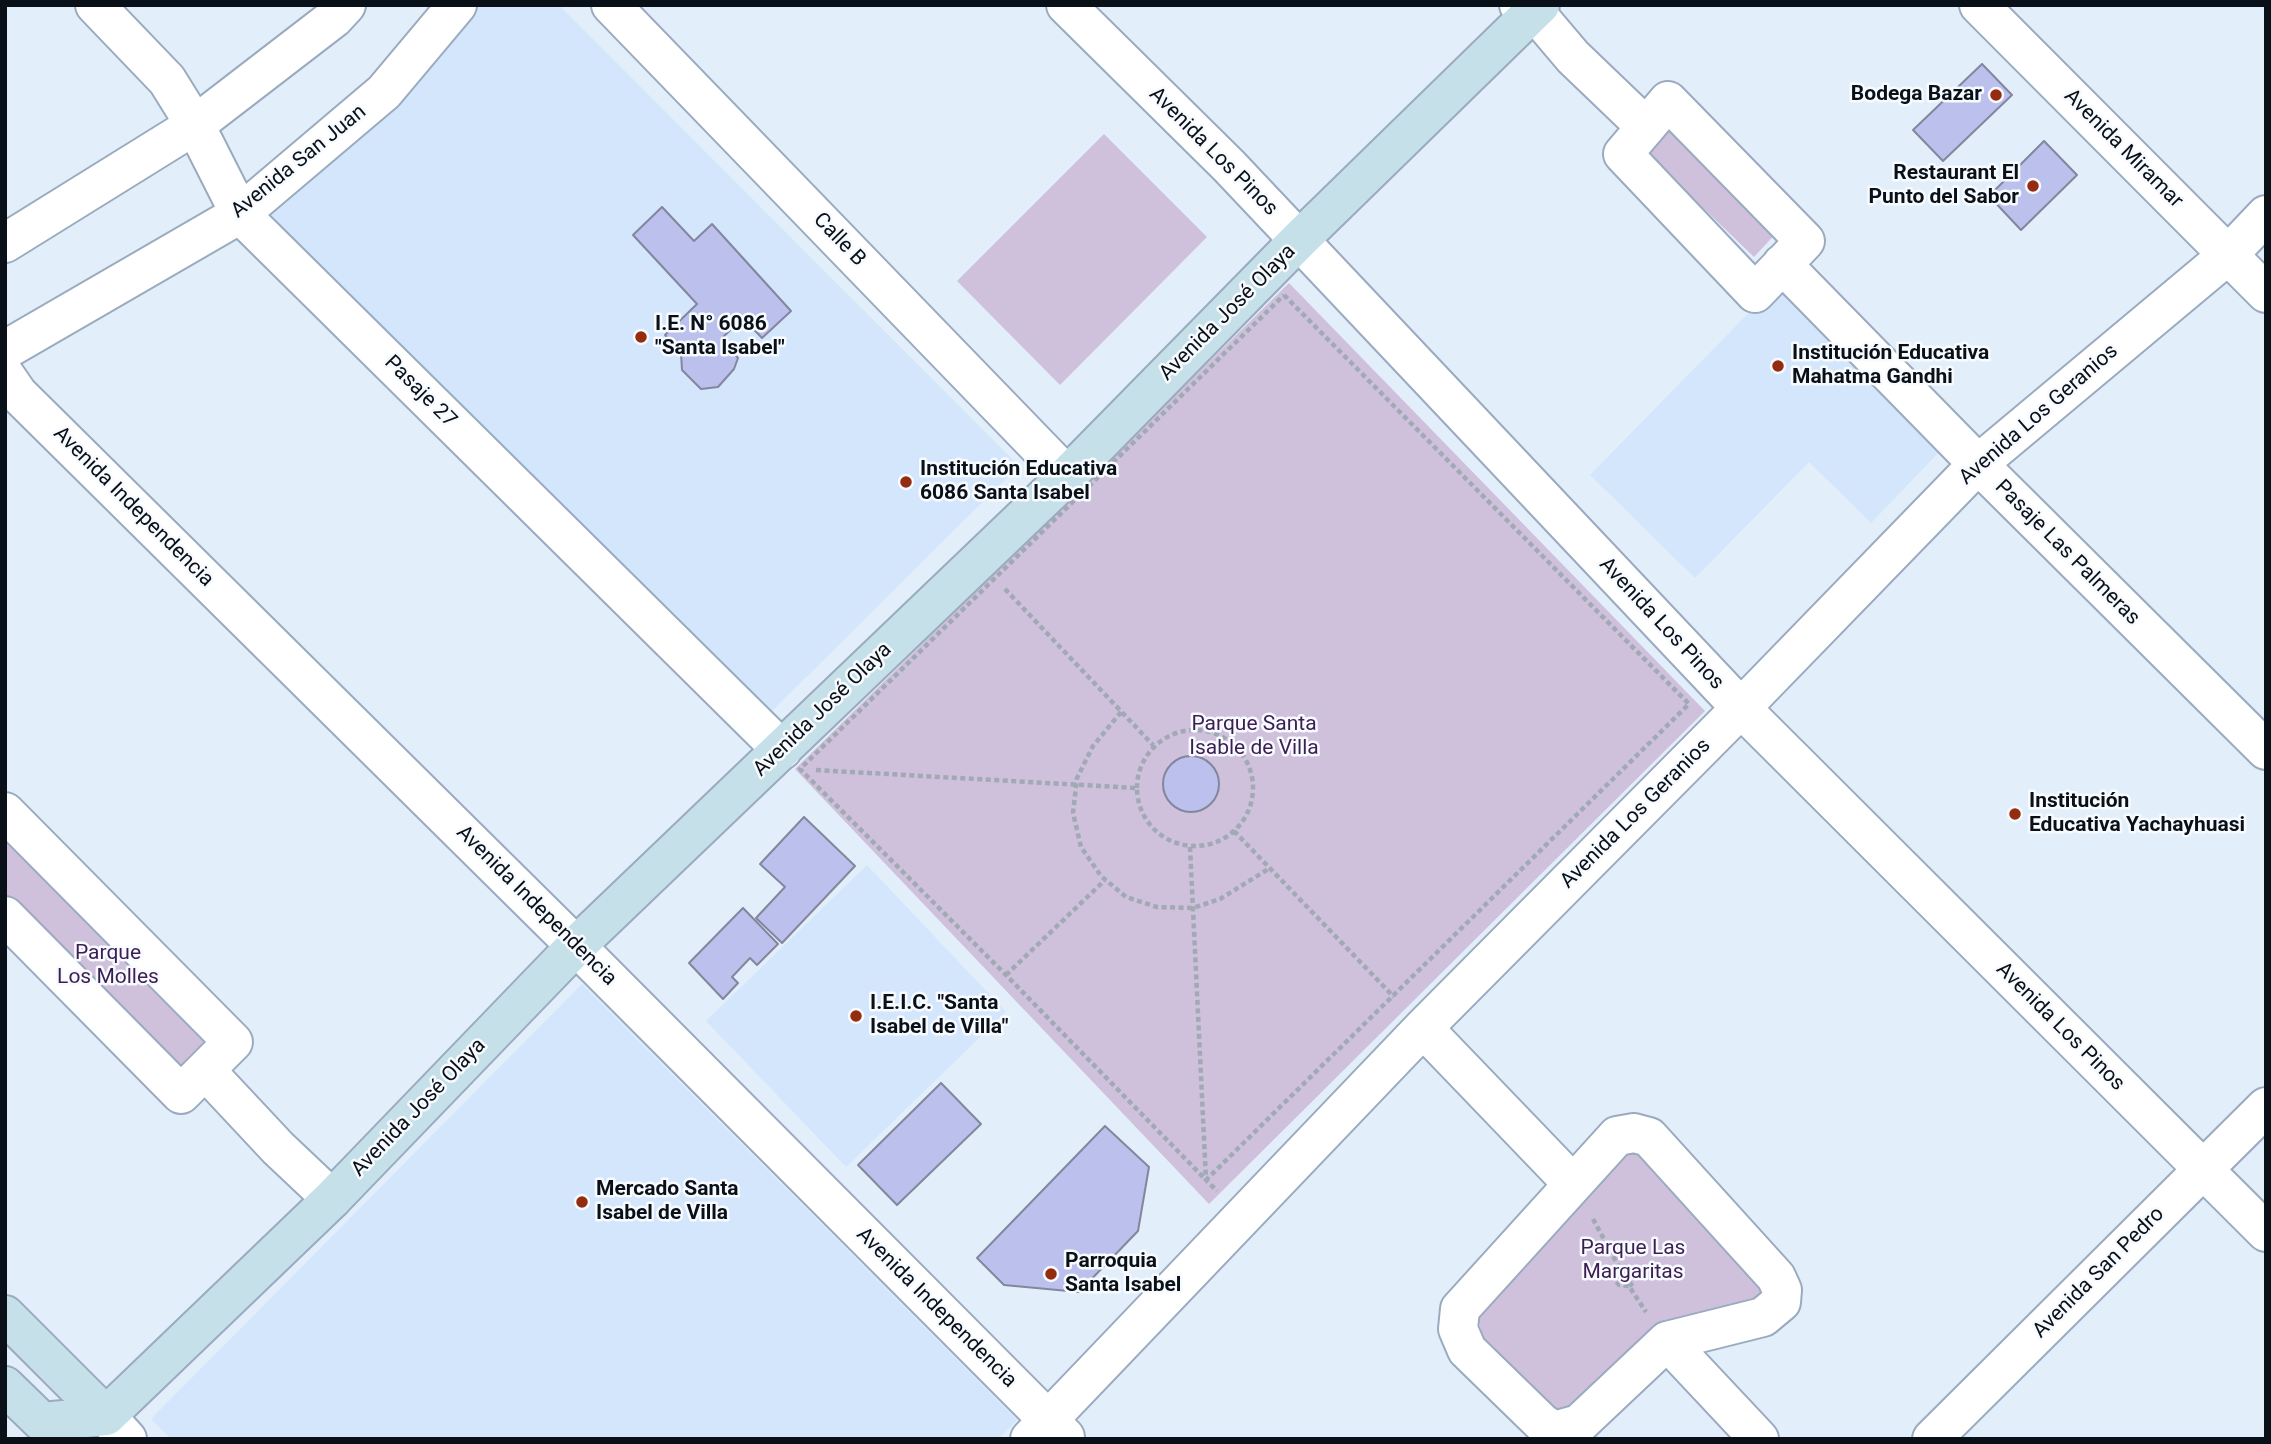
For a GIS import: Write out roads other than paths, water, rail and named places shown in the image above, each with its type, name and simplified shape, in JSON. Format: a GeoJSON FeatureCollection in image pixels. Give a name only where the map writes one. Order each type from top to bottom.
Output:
{"type":"FeatureCollection","features":[{"type":"Feature","properties":{"kind":"main road","name":"Avenida José Olaya"},"geometry":{"type":"LineString","coordinates":[[117,1427],[576,946],[791,759],[1531,7]]}},
{"type":"Feature","properties":{"kind":"main road"},"geometry":{"type":"LineString","coordinates":[[5,1315],[117,1427]]}},
{"type":"Feature","properties":{"kind":"main road"},"geometry":{"type":"LineString","coordinates":[[5,1386],[34,1430],[117,1427]]}},
{"type":"Feature","properties":{"kind":"street","name":"Pasaje 27"},"geometry":{"type":"LineString","coordinates":[[95,5],[167,80],[195,125],[240,214],[791,759]]}},
{"type":"Feature","properties":{"kind":"street"},"geometry":{"type":"LineString","coordinates":[[5,243],[195,125],[334,18],[346,5]]}},
{"type":"Feature","properties":{"kind":"street","name":"Avenida San Juan"},"geometry":{"type":"LineString","coordinates":[[5,350],[240,214],[384,92],[457,5]]}},
{"type":"Feature","properties":{"kind":"street","name":"Calle B"},"geometry":{"type":"LineString","coordinates":[[611,5],[1068,475]]}},
{"type":"Feature","properties":{"kind":"street","name":"Avenida Los Pinos"},"geometry":{"type":"LineString","coordinates":[[1066,5],[1229,166],[1741,708],[2266,1232]]}},
{"type":"Feature","properties":{"kind":"street","name":"Avenida Miramar"},"geometry":{"type":"LineString","coordinates":[[1979,5],[2266,293]]}},
{"type":"Feature","properties":{"kind":"street"},"geometry":{"type":"LineString","coordinates":[[1531,7],[1573,57],[1646,127]]}},
{"type":"Feature","properties":{"kind":"street"},"geometry":{"type":"LineString","coordinates":[[1668,101],[1805,241],[1782,264],[1755,293],[1623,154],[1668,101]]}},
{"type":"Feature","properties":{"kind":"street","name":"Avenida Los Geranios"},"geometry":{"type":"LineString","coordinates":[[1048,1432],[1244,1216],[1423,1028],[1741,708],[1978,464],[2228,255],[2266,215]]}},
{"type":"Feature","properties":{"kind":"street","name":"Pasaje Las Palmeras"},"geometry":{"type":"LineString","coordinates":[[1782,264],[1978,464],[2266,750]]}},
{"type":"Feature","properties":{"kind":"street","name":"Avenida Independencia"},"geometry":{"type":"LineString","coordinates":[[9,392],[576,946],[1048,1432]]}},
{"type":"Feature","properties":{"kind":"street"},"geometry":{"type":"LineString","coordinates":[[5,812],[233,1042],[181,1094],[5,916]]}},
{"type":"Feature","properties":{"kind":"street"},"geometry":{"type":"LineString","coordinates":[[1423,1028],[1573,1184]]}},
{"type":"Feature","properties":{"kind":"street"},"geometry":{"type":"LineString","coordinates":[[205,1070],[278,1148],[332,1199]]}},
{"type":"Feature","properties":{"kind":"street","name":"Avenida San Pedro"},"geometry":{"type":"LineString","coordinates":[[1932,1439],[2266,1107]]}},
{"type":"Feature","properties":{"kind":"street"},"geometry":{"type":"LineString","coordinates":[[1633,1133],[1649,1137],[1776,1278],[1782,1290],[1781,1301],[1763,1317],[1667,1341],[1579,1424],[1554,1431],[1542,1423],[1467,1350],[1458,1329],[1460,1309],[1617,1136],[1633,1133]]}},
{"type":"Feature","properties":{"kind":"street"},"geometry":{"type":"LineString","coordinates":[[1667,1341],[1759,1439]]}},
{"type":"Feature","properties":{"kind":"place","name":"Bodega Bazar"},"geometry":{"type":"Point","coordinates":[1996,95]}},
{"type":"Feature","properties":{"kind":"place","name":"Restaurant El Punto del Sabor"},"geometry":{"type":"Point","coordinates":[2033,186]}},
{"type":"Feature","properties":{"kind":"place","name":"I.E. N° 6086 \"Santa Isabel\""},"geometry":{"type":"Point","coordinates":[641,337]}},
{"type":"Feature","properties":{"kind":"place","name":"Institución Educativa Mahatma Gandhi"},"geometry":{"type":"Point","coordinates":[1778,366]}},
{"type":"Feature","properties":{"kind":"place","name":"Institución Educativa 6086 Santa Isabel"},"geometry":{"type":"Point","coordinates":[906,482]}},
{"type":"Feature","properties":{"kind":"place","name":"Institución Educativa Yachayhuasi"},"geometry":{"type":"Point","coordinates":[2015,814]}},
{"type":"Feature","properties":{"kind":"place","name":"I.E.I.C. \"Santa Isabel de Villa\""},"geometry":{"type":"Point","coordinates":[856,1016]}},
{"type":"Feature","properties":{"kind":"place","name":"Mercado Santa Isabel de Villa"},"geometry":{"type":"Point","coordinates":[582,1202]}},
{"type":"Feature","properties":{"kind":"place","name":"Parroquia Santa Isabel"},"geometry":{"type":"Point","coordinates":[1051,1274]}},
{"type":"Feature","properties":{"kind":"park label","name":"Parque Santa Isable de Villa"},"geometry":{"type":"Point","coordinates":[1254,737]}},
{"type":"Feature","properties":{"kind":"park label","name":"Parque Los Molles"},"geometry":{"type":"Point","coordinates":[108,966]}},
{"type":"Feature","properties":{"kind":"park label","name":"Parque Las Margaritas"},"geometry":{"type":"Point","coordinates":[1633,1261]}}]}
